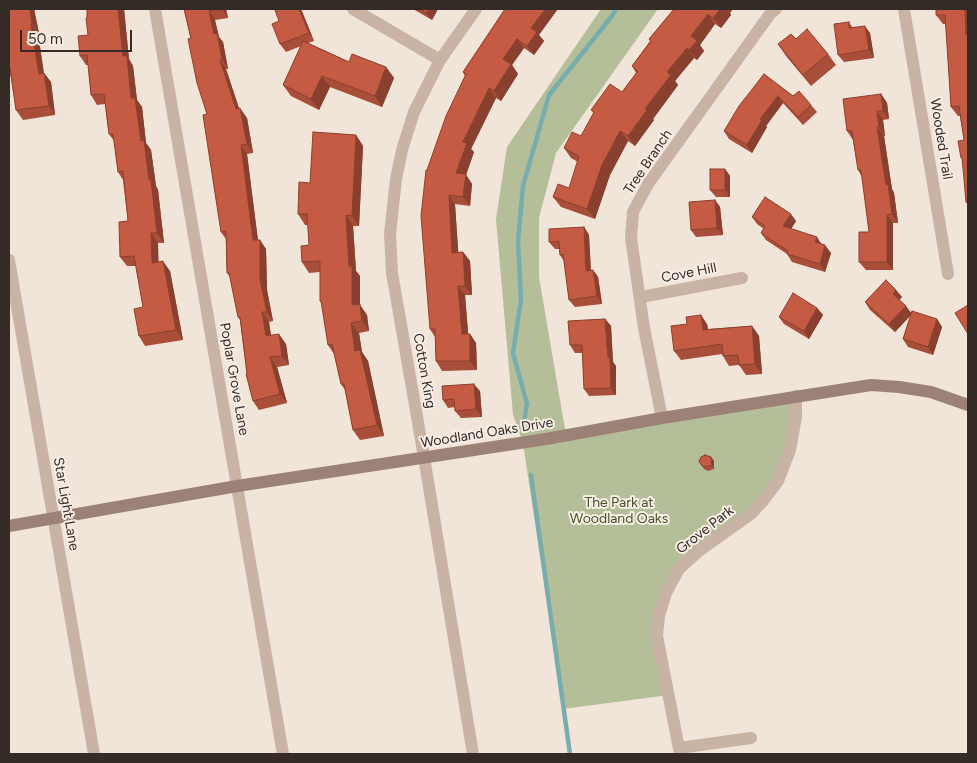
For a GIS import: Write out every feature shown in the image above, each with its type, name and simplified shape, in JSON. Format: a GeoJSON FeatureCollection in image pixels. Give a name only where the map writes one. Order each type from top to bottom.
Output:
{"type":"FeatureCollection","features":[{"type":"Feature","properties":{"kind":"street","name":"Poplar Grove Lane"},"geometry":{"type":"LineString","coordinates":[[155,9],[283,754]]}},
{"type":"Feature","properties":{"kind":"street"},"geometry":{"type":"LineString","coordinates":[[354,9],[440,60]]}},
{"type":"Feature","properties":{"kind":"street","name":"Cotton King"},"geometry":{"type":"LineString","coordinates":[[473,754],[392,272],[390,234],[396,179],[402,150],[414,112],[440,60],[476,9]]}},
{"type":"Feature","properties":{"kind":"street","name":"Tree Branch"},"geometry":{"type":"LineString","coordinates":[[662,418],[644,328],[631,238],[632,212],[648,184],[770,14],[776,9]]}},
{"type":"Feature","properties":{"kind":"street","name":"Wooded Trail"},"geometry":{"type":"LineString","coordinates":[[904,9],[948,274]]}},
{"type":"Feature","properties":{"kind":"street","name":"Star Light Lane"},"geometry":{"type":"LineString","coordinates":[[9,260],[94,754]]}},
{"type":"Feature","properties":{"kind":"street","name":"Cove Hill"},"geometry":{"type":"LineString","coordinates":[[641,297],[742,278]]}},
{"type":"Feature","properties":{"kind":"street","name":"Woodland Oaks Drive"},"geometry":{"type":"LineString","coordinates":[[9,526],[237,486],[546,439],[662,418],[871,385],[931,392],[968,405]]}},
{"type":"Feature","properties":{"kind":"street","name":"Grove Park"},"geometry":{"type":"LineString","coordinates":[[679,751],[657,636],[659,616],[664,600],[679,570],[700,550],[752,513],[778,481],[790,450],[796,417],[796,396]]}},
{"type":"Feature","properties":{"kind":"street"},"geometry":{"type":"LineString","coordinates":[[679,751],[751,738]]}},
{"type":"Feature","properties":{"kind":"green space","name":"The Park at Woodland Oaks"},"geometry":{"type":"Polygon","coordinates":[[[601,9],[658,9],[556,153],[539,218],[539,277],[566,435],[796,396],[790,450],[763,501],[679,569],[659,616],[669,695],[563,709],[523,443],[513,415],[496,219],[507,147],[601,9]]]}},
{"type":"Feature","properties":{"kind":"building"},"geometry":{"type":"Polygon","coordinates":[[[9,9],[30,9],[39,74],[44,73],[49,106],[16,110],[9,68],[9,9]]]}},
{"type":"Feature","properties":{"kind":"building"},"geometry":{"type":"Polygon","coordinates":[[[87,9],[118,9],[123,56],[127,56],[131,98],[135,98],[141,141],[144,140],[149,180],[151,180],[157,233],[151,233],[152,263],[163,261],[176,330],[139,336],[134,309],[143,307],[134,256],[120,257],[119,222],[128,221],[123,171],[118,172],[113,134],[109,134],[104,94],[91,95],[87,55],[80,56],[78,36],[88,35],[87,9]]]}},
{"type":"Feature","properties":{"kind":"building"},"geometry":{"type":"Polygon","coordinates":[[[184,9],[219,9],[209,11],[214,34],[217,33],[222,59],[220,60],[236,109],[240,108],[247,144],[241,145],[253,240],[260,240],[260,280],[267,312],[262,312],[266,336],[279,334],[282,356],[270,357],[280,394],[253,401],[246,374],[240,317],[238,317],[229,273],[227,273],[226,231],[221,232],[203,115],[207,114],[197,83],[188,39],[191,38],[184,9]]]}},
{"type":"Feature","properties":{"kind":"building"},"geometry":{"type":"Polygon","coordinates":[[[299,9],[309,33],[280,44],[272,24],[279,21],[275,10],[299,9]]]}},
{"type":"Feature","properties":{"kind":"building"},"geometry":{"type":"Polygon","coordinates":[[[420,9],[429,9],[426,13],[420,9]]]}},
{"type":"Feature","properties":{"kind":"building"},"geometry":{"type":"Polygon","coordinates":[[[505,9],[545,9],[531,28],[537,32],[527,46],[517,39],[503,59],[511,64],[494,91],[489,88],[463,142],[467,143],[456,173],[466,174],[463,197],[449,195],[452,253],[463,252],[465,286],[458,286],[462,334],[470,334],[470,361],[436,361],[435,329],[430,329],[421,216],[426,170],[446,116],[466,74],[463,72],[505,9]]]}},
{"type":"Feature","properties":{"kind":"building"},"geometry":{"type":"Polygon","coordinates":[[[674,9],[720,9],[713,18],[708,14],[691,36],[697,41],[689,50],[687,48],[667,72],[671,75],[645,109],[647,110],[628,136],[620,131],[602,165],[587,209],[553,197],[558,184],[569,188],[579,156],[564,148],[572,132],[581,136],[594,112],[591,110],[610,84],[622,92],[638,71],[632,66],[651,41],[649,39],[674,9]]]}},
{"type":"Feature","properties":{"kind":"building"},"geometry":{"type":"Polygon","coordinates":[[[936,9],[965,9],[966,35],[968,34],[968,202],[966,202],[962,157],[958,141],[964,140],[959,106],[951,107],[945,15],[936,15],[936,9]]]}},
{"type":"Feature","properties":{"kind":"building"},"geometry":{"type":"Polygon","coordinates":[[[849,22],[849,28],[865,26],[869,50],[838,55],[834,24],[849,22]]]}},
{"type":"Feature","properties":{"kind":"building"},"geometry":{"type":"Polygon","coordinates":[[[807,29],[828,54],[803,75],[778,44],[791,34],[796,39],[807,29]]]}},
{"type":"Feature","properties":{"kind":"building"},"geometry":{"type":"Polygon","coordinates":[[[303,41],[349,62],[352,54],[386,67],[375,96],[322,76],[311,99],[283,85],[303,41]]]}},
{"type":"Feature","properties":{"kind":"building"},"geometry":{"type":"Polygon","coordinates":[[[764,74],[793,96],[799,91],[811,105],[798,117],[778,96],[760,119],[762,120],[747,145],[724,131],[739,106],[764,74]]]}},
{"type":"Feature","properties":{"kind":"building"},"geometry":{"type":"Polygon","coordinates":[[[881,94],[883,111],[877,111],[879,127],[877,127],[892,214],[887,215],[887,262],[859,262],[859,232],[869,232],[861,170],[858,170],[852,131],[847,131],[843,99],[881,94]]]}},
{"type":"Feature","properties":{"kind":"building"},"geometry":{"type":"Polygon","coordinates":[[[313,132],[356,135],[352,216],[346,215],[349,266],[352,266],[352,305],[360,304],[362,321],[351,323],[355,351],[360,350],[377,425],[353,430],[344,384],[341,384],[332,344],[328,345],[320,301],[320,261],[302,262],[301,246],[309,245],[307,214],[298,214],[299,182],[310,183],[313,132]]]}},
{"type":"Feature","properties":{"kind":"building"},"geometry":{"type":"Polygon","coordinates":[[[710,169],[725,169],[725,190],[710,190],[710,169]]]}},
{"type":"Feature","properties":{"kind":"building"},"geometry":{"type":"Polygon","coordinates":[[[765,197],[791,214],[783,226],[817,237],[815,242],[825,245],[820,264],[787,254],[788,251],[761,233],[765,226],[752,217],[765,197]]]}},
{"type":"Feature","properties":{"kind":"building"},"geometry":{"type":"Polygon","coordinates":[[[715,200],[717,228],[691,230],[689,202],[715,200]]]}},
{"type":"Feature","properties":{"kind":"building"},"geometry":{"type":"Polygon","coordinates":[[[584,227],[586,271],[593,270],[597,296],[569,300],[563,254],[560,255],[559,241],[549,242],[549,229],[584,227]]]}},
{"type":"Feature","properties":{"kind":"building"},"geometry":{"type":"Polygon","coordinates":[[[886,280],[896,290],[893,294],[906,306],[889,324],[865,302],[886,280]]]}},
{"type":"Feature","properties":{"kind":"building"},"geometry":{"type":"Polygon","coordinates":[[[793,293],[817,308],[804,331],[779,317],[793,293]]]}},
{"type":"Feature","properties":{"kind":"building"},"geometry":{"type":"Polygon","coordinates":[[[968,305],[968,334],[955,313],[968,305]]]}},
{"type":"Feature","properties":{"kind":"building"},"geometry":{"type":"Polygon","coordinates":[[[912,311],[937,319],[928,347],[903,339],[912,311]]]}},
{"type":"Feature","properties":{"kind":"building"},"geometry":{"type":"Polygon","coordinates":[[[701,315],[703,330],[752,326],[755,364],[739,365],[738,355],[723,356],[722,344],[674,351],[671,326],[687,324],[686,317],[701,315]]]}},
{"type":"Feature","properties":{"kind":"building"},"geometry":{"type":"Polygon","coordinates":[[[605,319],[608,358],[610,358],[611,388],[584,389],[582,345],[570,345],[568,321],[605,319]]]}},
{"type":"Feature","properties":{"kind":"building"},"geometry":{"type":"Polygon","coordinates":[[[474,384],[476,409],[455,411],[454,399],[443,400],[442,386],[474,384]]]}},
{"type":"Feature","properties":{"kind":"building"},"geometry":{"type":"Polygon","coordinates":[[[705,455],[711,457],[712,465],[702,466],[699,461],[705,455]]]}},
{"type":"Feature","properties":{"kind":"waterway"},"geometry":{"type":"LineString","coordinates":[[524,423],[527,404],[513,353],[521,300],[518,241],[523,186],[549,95],[616,9]]}},
{"type":"Feature","properties":{"kind":"waterway"},"geometry":{"type":"LineString","coordinates":[[531,475],[570,754]]}}]}
